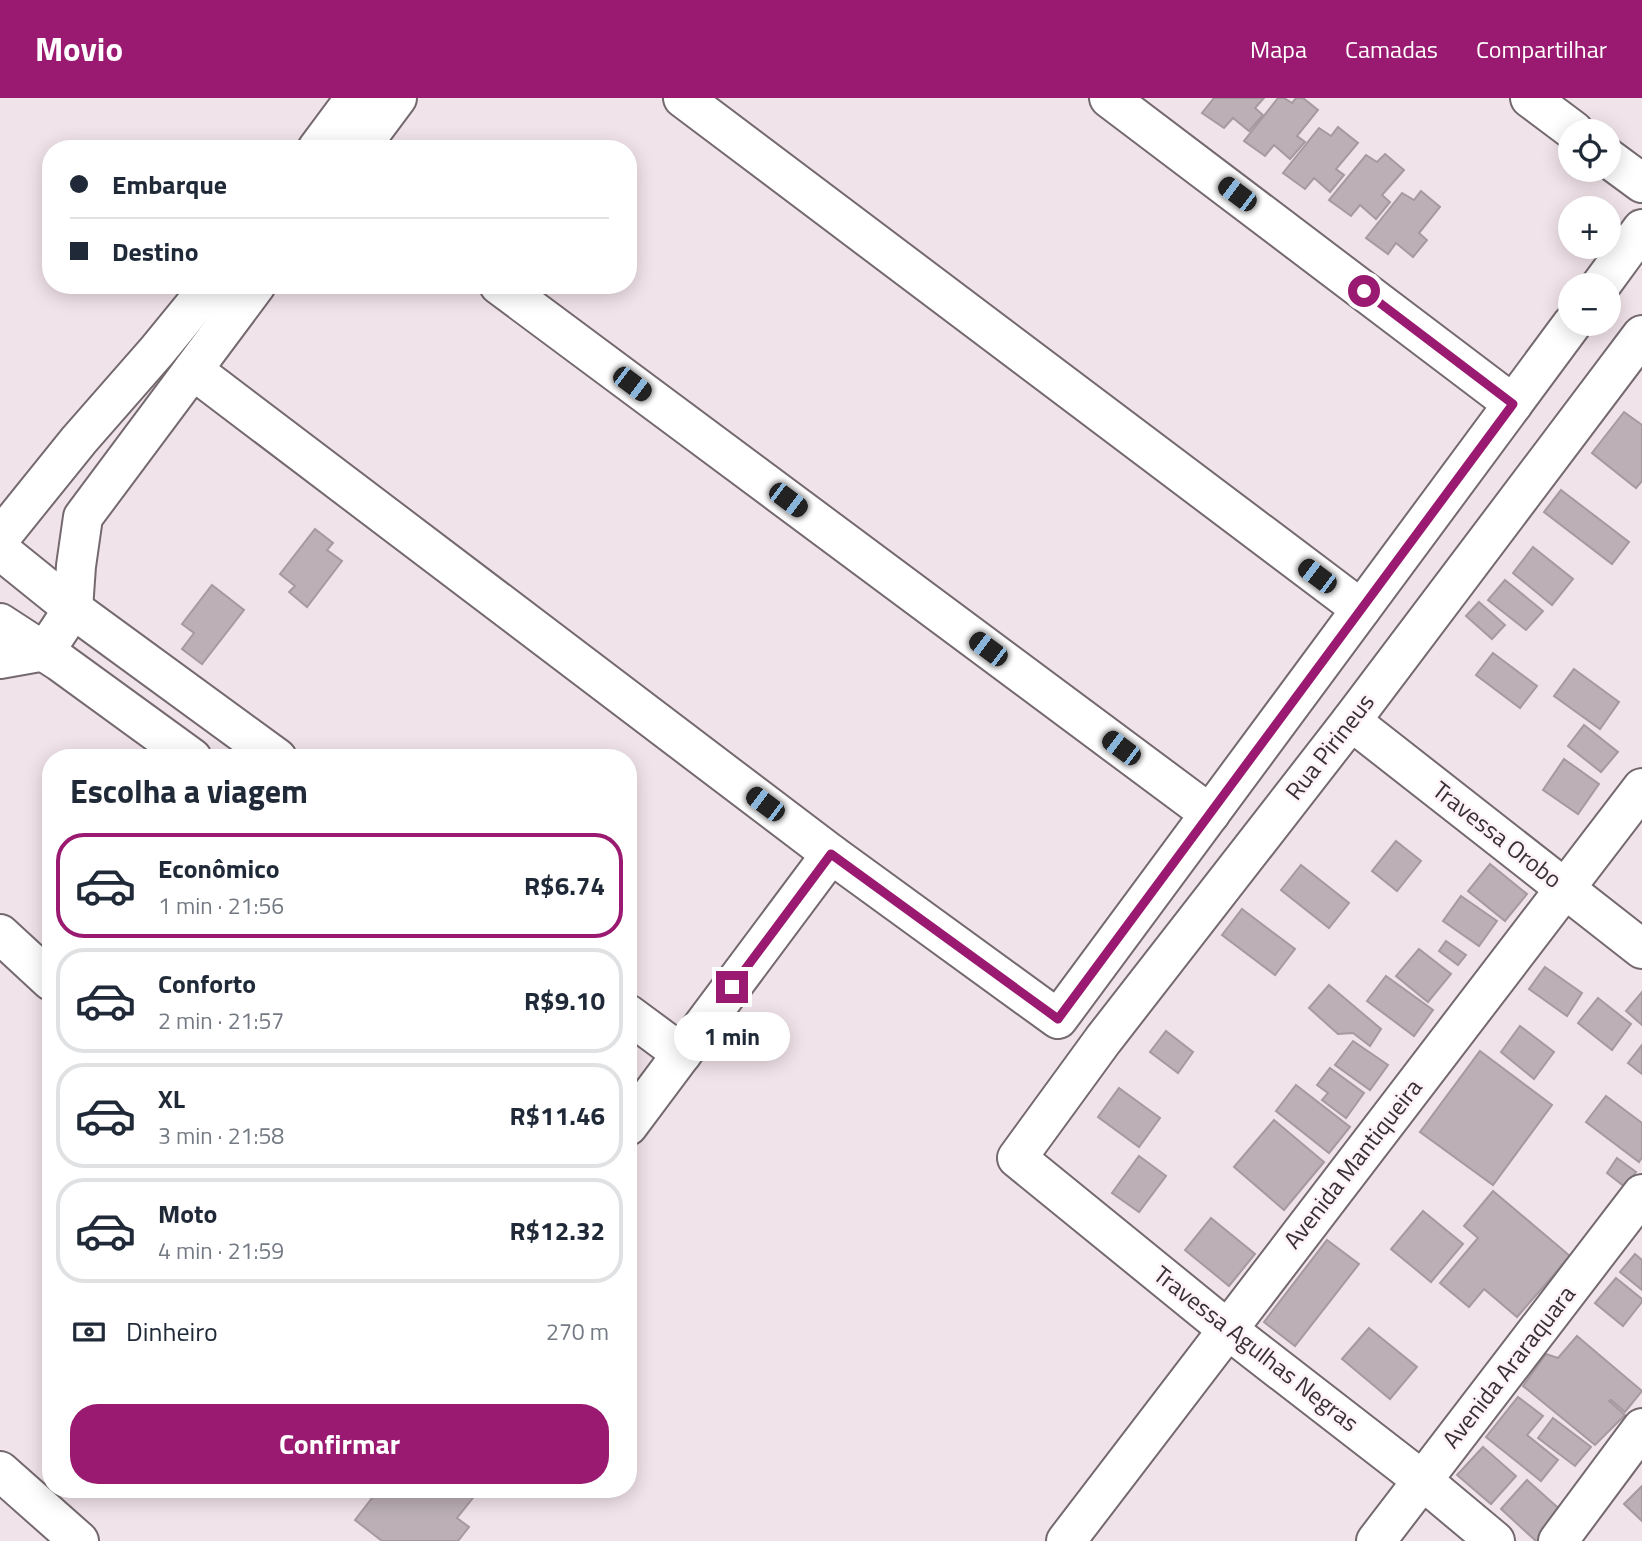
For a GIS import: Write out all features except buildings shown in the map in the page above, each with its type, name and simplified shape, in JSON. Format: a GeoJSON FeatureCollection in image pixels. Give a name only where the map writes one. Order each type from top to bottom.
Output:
{"type":"FeatureCollection","features":[{"type":"Feature","properties":{"kind":"street"},"geometry":{"type":"LineString","coordinates":[[324,140],[355,98]]}},
{"type":"Feature","properties":{"kind":"street"},"geometry":{"type":"LineString","coordinates":[[366,140],[397,98]]}},
{"type":"Feature","properties":{"kind":"street"},"geometry":{"type":"LineString","coordinates":[[683,98],[1361,610]]}},
{"type":"Feature","properties":{"kind":"street"},"geometry":{"type":"LineString","coordinates":[[1109,98],[1513,404]]}},
{"type":"Feature","properties":{"kind":"street"},"geometry":{"type":"LineString","coordinates":[[1530,98],[1558,119]]}},
{"type":"Feature","properties":{"kind":"street"},"geometry":{"type":"LineString","coordinates":[[1621,168],[1642,183]]}},
{"type":"Feature","properties":{"kind":"street"},"geometry":{"type":"LineString","coordinates":[[1610,273],[1642,229]]}},
{"type":"Feature","properties":{"kind":"street"},"geometry":{"type":"LineString","coordinates":[[0,538],[79,440],[204,294]]}},
{"type":"Feature","properties":{"kind":"street"},"geometry":{"type":"LineString","coordinates":[[0,659],[45,651],[73,609],[83,517],[249,294]]}},
{"type":"Feature","properties":{"kind":"street"},"geometry":{"type":"LineString","coordinates":[[511,294],[1210,814]]}},
{"type":"Feature","properties":{"kind":"street","name":"Rua Pirineus"},"geometry":{"type":"LineString","coordinates":[[1017,1158],[1111,1029],[1351,721],[1642,335]]}},
{"type":"Feature","properties":{"kind":"street"},"geometry":{"type":"LineString","coordinates":[[193,370],[831,854],[1058,1019],[1563,336]]}},
{"type":"Feature","properties":{"kind":"street"},"geometry":{"type":"LineString","coordinates":[[0,550],[73,609],[265,749]]}},
{"type":"Feature","properties":{"kind":"street"},"geometry":{"type":"LineString","coordinates":[[0,623],[45,651],[180,749]]}},
{"type":"Feature","properties":{"kind":"street","name":"Travessa Orobo"},"geometry":{"type":"LineString","coordinates":[[1351,721],[1642,949]]}},
{"type":"Feature","properties":{"kind":"street","name":"Avenida Mantiqueira"},"geometry":{"type":"LineString","coordinates":[[1066,1541],[1642,789]]}},
{"type":"Feature","properties":{"kind":"street"},"geometry":{"type":"LineString","coordinates":[[640,1086],[682,1054],[831,854]]}},
{"type":"Feature","properties":{"kind":"street"},"geometry":{"type":"LineString","coordinates":[[0,934],[42,973]]}},
{"type":"Feature","properties":{"kind":"street"},"geometry":{"type":"LineString","coordinates":[[637,1021],[682,1054]]}},
{"type":"Feature","properties":{"kind":"street","name":"Travessa Agulhas Negras"},"geometry":{"type":"LineString","coordinates":[[1017,1158],[1227,1329],[1423,1479],[1495,1541]]}},
{"type":"Feature","properties":{"kind":"street","name":"Avenida Araraquara"},"geometry":{"type":"LineString","coordinates":[[1376,1541],[1642,1194]]}},
{"type":"Feature","properties":{"kind":"street"},"geometry":{"type":"LineString","coordinates":[[1558,1541],[1642,1428]]}},
{"type":"Feature","properties":{"kind":"street"},"geometry":{"type":"LineString","coordinates":[[0,1471],[79,1541]]}},
{"type":"Feature","properties":{"kind":"route"},"geometry":{"type":"LineString","coordinates":[[732,987],[831,854],[1058,1019],[1513,404],[1364,291]]}}]}
